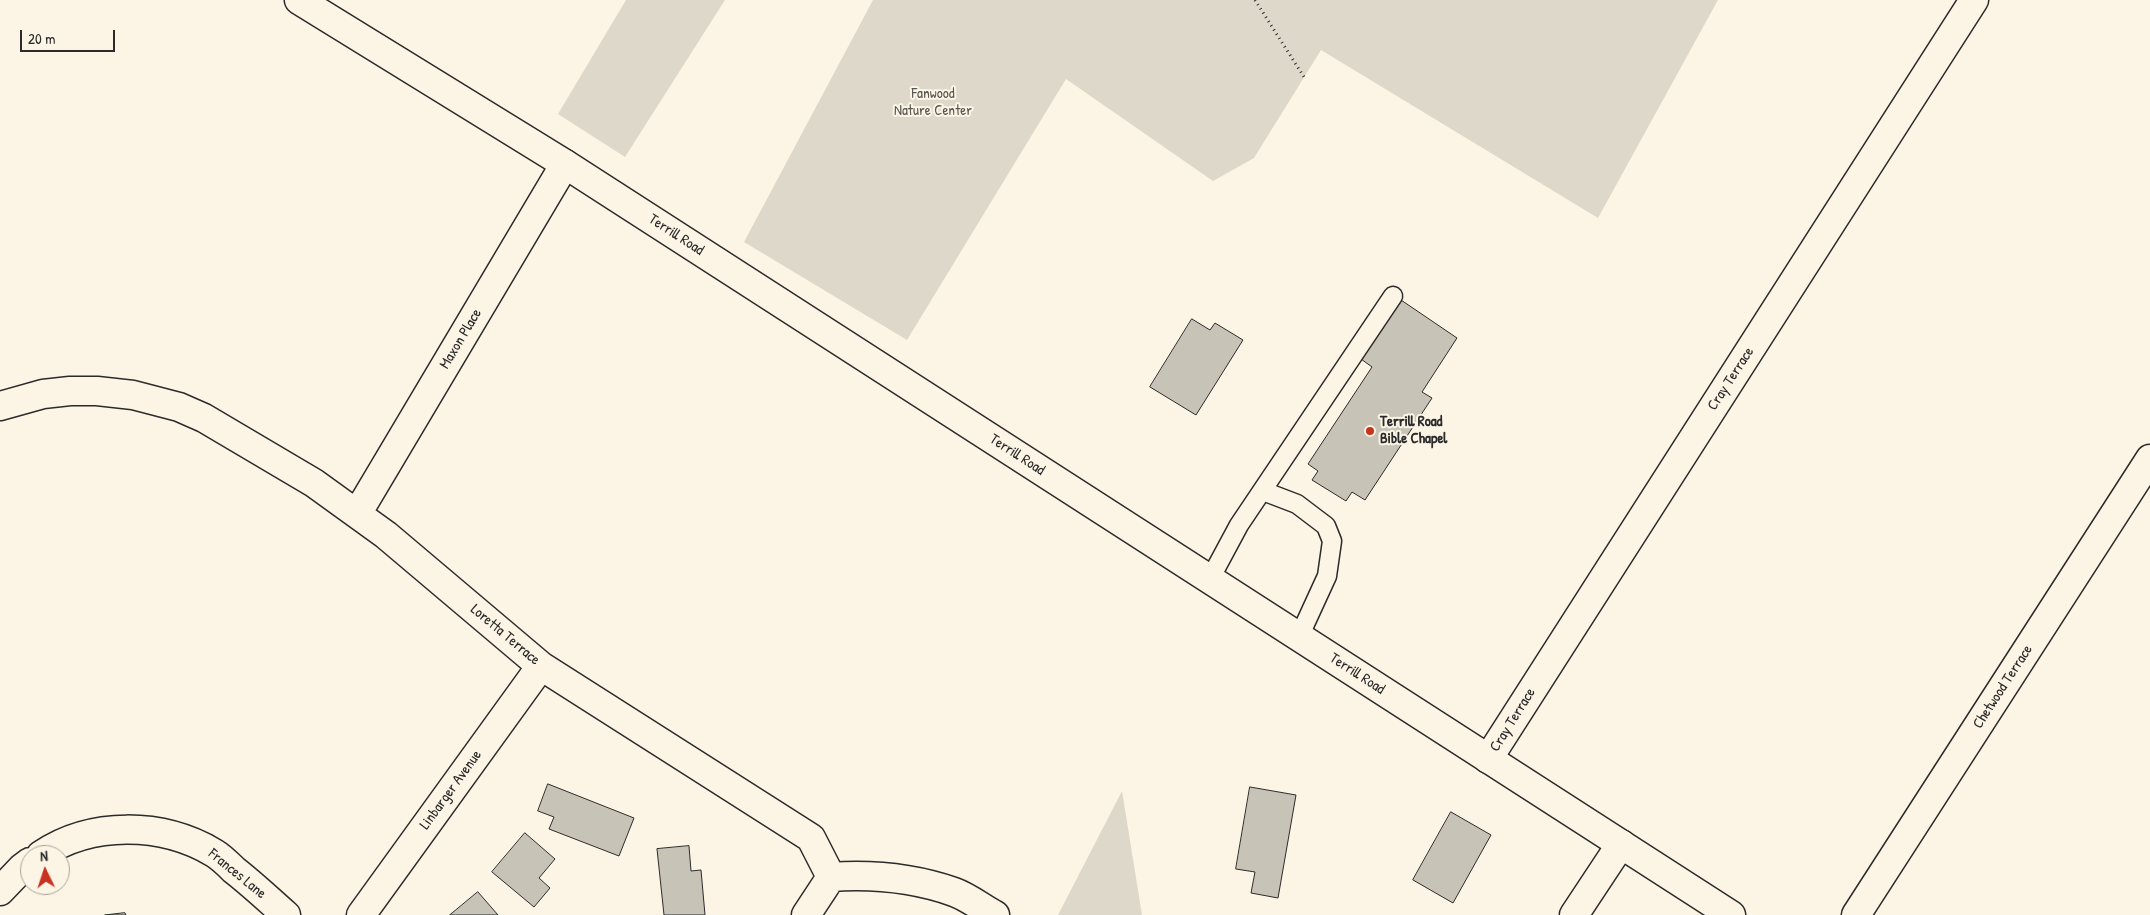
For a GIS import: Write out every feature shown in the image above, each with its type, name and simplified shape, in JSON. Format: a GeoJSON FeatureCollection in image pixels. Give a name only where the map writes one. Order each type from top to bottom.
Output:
{"type":"FeatureCollection","features":[{"type":"Feature","properties":{"kind":"street","name":"Terrill Road"},"geometry":{"type":"LineString","coordinates":[[299,0],[565,164],[1731,915]]}},
{"type":"Feature","properties":{"kind":"street","name":"Cray Terrace"},"geometry":{"type":"LineString","coordinates":[[1488,759],[1974,0]]}},
{"type":"Feature","properties":{"kind":"street","name":"Maxon Place"},"geometry":{"type":"LineString","coordinates":[[357,514],[565,164]]}},
{"type":"Feature","properties":{"kind":"street","name":"Loretta Terrace"},"geometry":{"type":"LineString","coordinates":[[0,406],[43,394],[70,391],[133,394],[179,407],[228,431],[251,447],[314,483],[386,535],[541,666],[811,838],[831,876]]}},
{"type":"Feature","properties":{"kind":"street","name":"Chetwood Terrace"},"geometry":{"type":"LineString","coordinates":[[1856,915],[2150,459]]}},
{"type":"Feature","properties":{"kind":"street","name":"Linbarger Avenue"},"geometry":{"type":"LineString","coordinates":[[361,915],[541,666]]}},
{"type":"Feature","properties":{"kind":"street","name":"Frances Lane"},"geometry":{"type":"LineString","coordinates":[[60,845],[82,836],[116,829],[150,830],[184,838],[215,853],[286,915]]}},
{"type":"Feature","properties":{"kind":"street"},"geometry":{"type":"LineString","coordinates":[[1574,915],[1621,844]]}},
{"type":"Feature","properties":{"kind":"street"},"geometry":{"type":"LineString","coordinates":[[0,891],[20,870]]}},
{"type":"Feature","properties":{"kind":"street"},"geometry":{"type":"LineString","coordinates":[[806,915],[831,876],[864,874],[912,880],[956,893],[995,915]]}},
{"type":"Feature","properties":{"kind":"lane"},"geometry":{"type":"LineString","coordinates":[[1210,579],[1239,525],[1393,296]]}},
{"type":"Feature","properties":{"kind":"lane"},"geometry":{"type":"LineString","coordinates":[[1263,491],[1297,504],[1326,526],[1332,540],[1327,576],[1299,637]]}},
{"type":"Feature","properties":{"kind":"path"},"geometry":{"type":"LineString","coordinates":[[1255,0],[1304,78]]}},
{"type":"Feature","properties":{"kind":"green space"},"geometry":{"type":"Polygon","coordinates":[[[626,0],[725,0],[625,157],[558,114],[626,0]]]}},
{"type":"Feature","properties":{"kind":"green space","name":"Fanwood Nature Center"},"geometry":{"type":"Polygon","coordinates":[[[873,0],[1718,0],[1598,218],[1321,50],[1254,158],[1213,181],[1066,79],[907,340],[744,242],[873,0]]]}},
{"type":"Feature","properties":{"kind":"green space"},"geometry":{"type":"Polygon","coordinates":[[[1122,791],[1142,915],[1058,915],[1122,791]]]}},
{"type":"Feature","properties":{"kind":"building","name":"Terrill Road Bible Chapel"},"geometry":{"type":"Polygon","coordinates":[[[1401,300],[1457,338],[1422,392],[1432,398],[1365,500],[1352,492],[1346,501],[1312,480],[1318,471],[1308,464],[1372,367],[1361,359],[1401,300]]]}},
{"type":"Feature","properties":{"kind":"building"},"geometry":{"type":"Polygon","coordinates":[[[1192,319],[1210,330],[1215,323],[1243,340],[1196,415],[1150,387],[1192,319]]]}},
{"type":"Feature","properties":{"kind":"building"},"geometry":{"type":"Polygon","coordinates":[[[548,784],[634,818],[619,856],[549,829],[554,817],[538,811],[548,784]]]}},
{"type":"Feature","properties":{"kind":"building"},"geometry":{"type":"Polygon","coordinates":[[[1250,787],[1296,795],[1278,898],[1251,893],[1255,872],[1236,869],[1250,787]]]}},
{"type":"Feature","properties":{"kind":"building"},"geometry":{"type":"Polygon","coordinates":[[[1451,812],[1491,835],[1453,903],[1413,880],[1451,812]]]}},
{"type":"Feature","properties":{"kind":"building"},"geometry":{"type":"Polygon","coordinates":[[[525,833],[555,859],[539,878],[550,888],[534,907],[492,872],[525,833]]]}},
{"type":"Feature","properties":{"kind":"building"},"geometry":{"type":"Polygon","coordinates":[[[689,846],[691,871],[701,870],[705,915],[664,915],[657,849],[689,846]]]}},
{"type":"Feature","properties":{"kind":"building"},"geometry":{"type":"Polygon","coordinates":[[[478,892],[498,915],[450,915],[478,892]]]}},
{"type":"Feature","properties":{"kind":"building"},"geometry":{"type":"Polygon","coordinates":[[[125,913],[126,915],[105,915],[125,913]]]}},
{"type":"Feature","properties":{"kind":"place","name":"Terrill Road Bible Chapel"},"geometry":{"type":"Point","coordinates":[1370,431]}}]}
